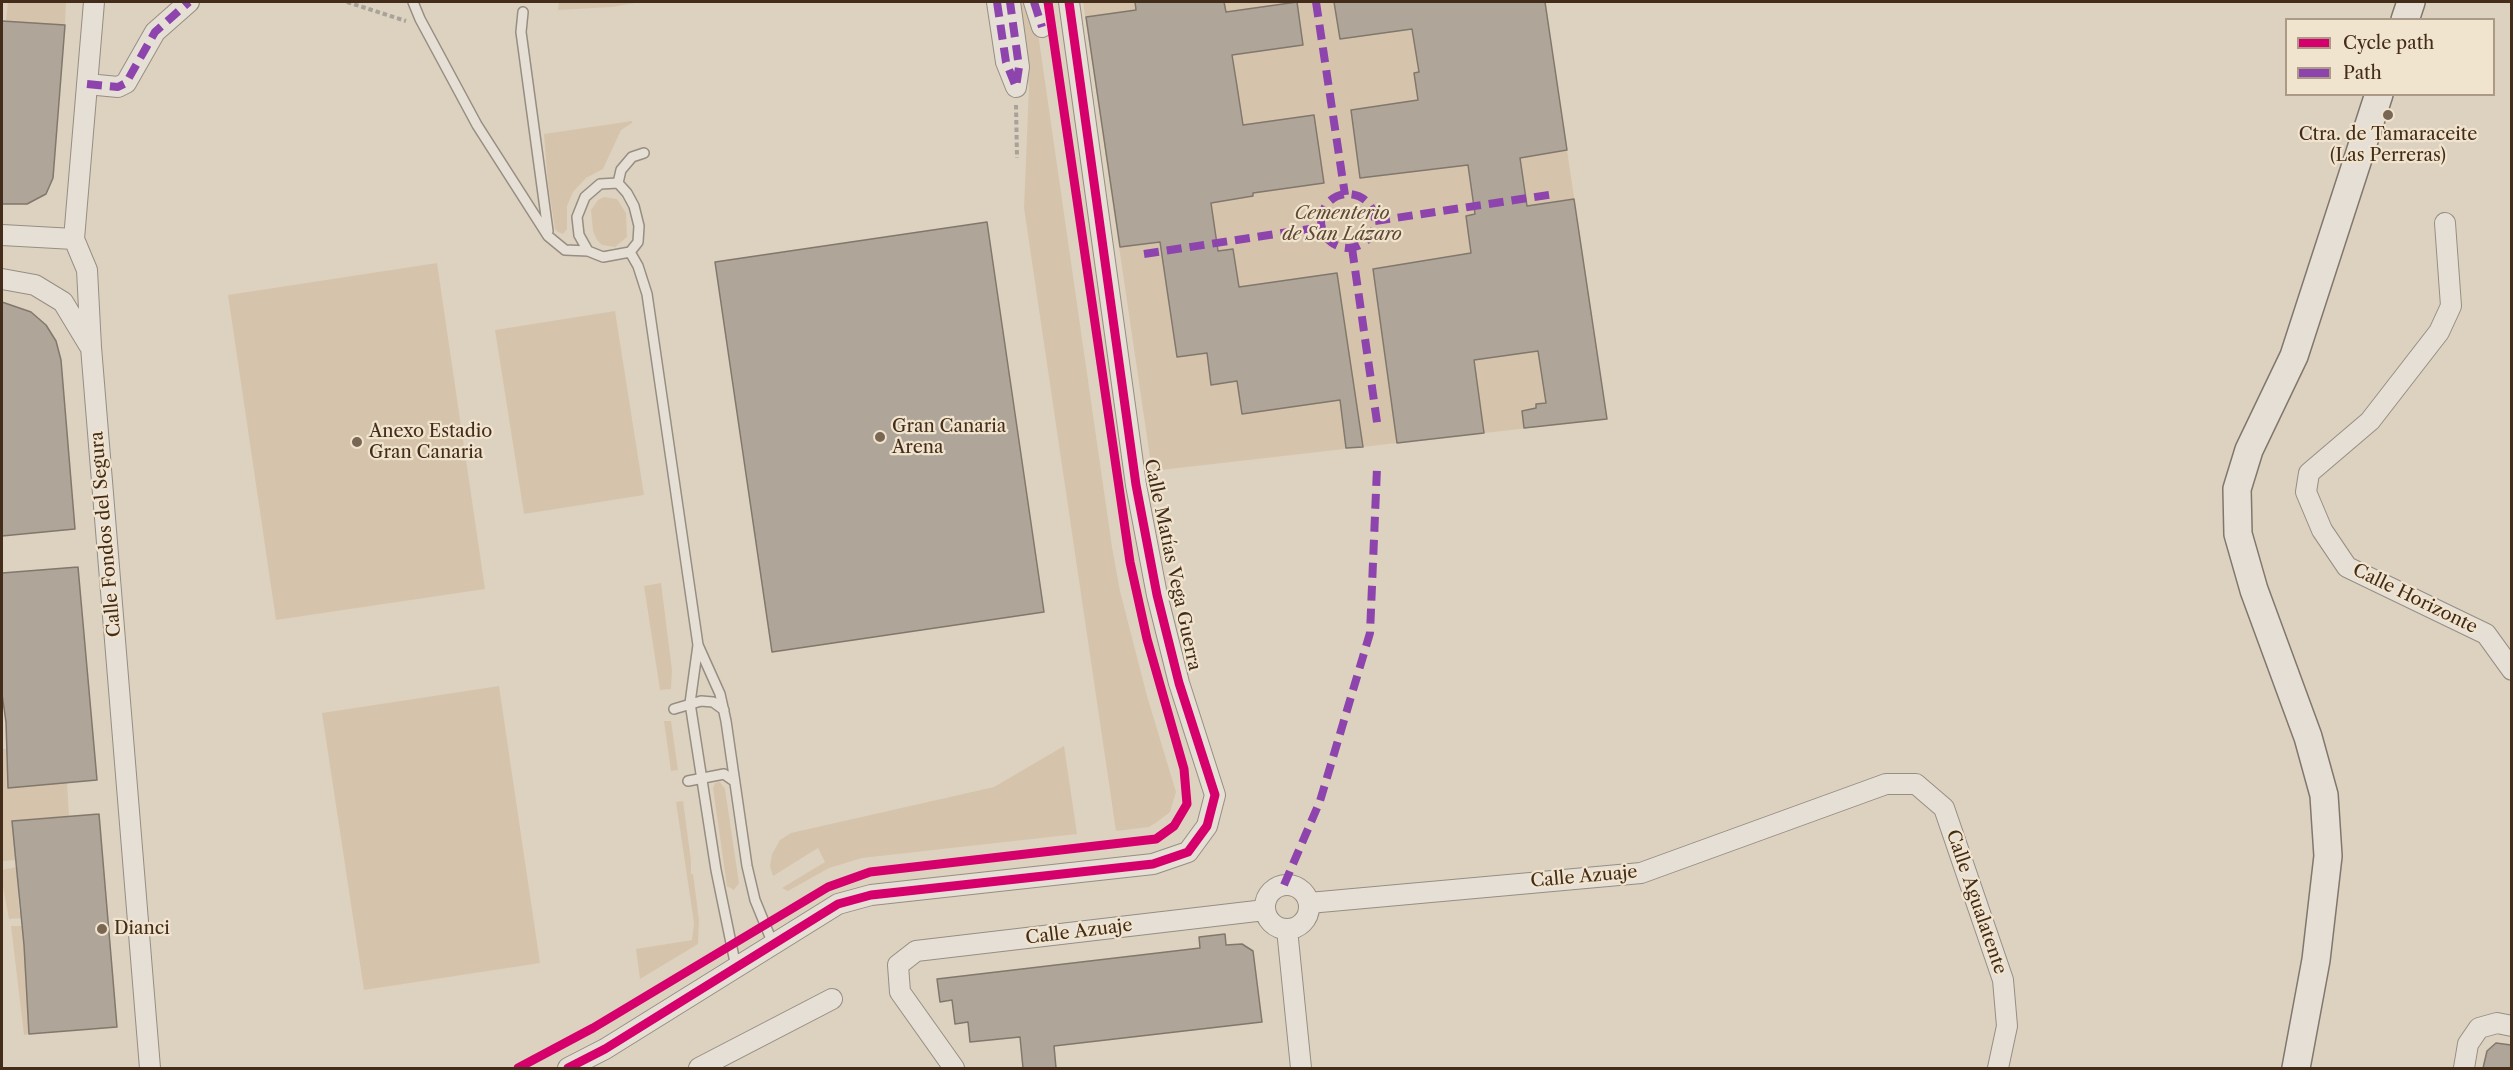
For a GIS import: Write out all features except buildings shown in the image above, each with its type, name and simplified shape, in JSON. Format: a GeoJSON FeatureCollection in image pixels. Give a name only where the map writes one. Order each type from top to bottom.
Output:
{"type":"FeatureCollection","features":[{"type":"Feature","properties":{"kind":"main road"},"geometry":{"type":"LineString","coordinates":[[2406,18],[2411,2]]}},
{"type":"Feature","properties":{"kind":"main road"},"geometry":{"type":"LineString","coordinates":[[2296,1068],[2316,960],[2328,855],[2324,795],[2308,737],[2254,590],[2238,534],[2237,489],[2249,450],[2294,356],[2378,96]]}},
{"type":"Feature","properties":{"kind":"street","name":"Calle Fondos del Segura"},"geometry":{"type":"LineString","coordinates":[[94,2],[74,239],[87,270],[91,347],[150,1068]]}},
{"type":"Feature","properties":{"kind":"street"},"geometry":{"type":"LineString","coordinates":[[87,84],[118,87],[126,83],[155,32],[189,2]]}},
{"type":"Feature","properties":{"kind":"street"},"geometry":{"type":"LineString","coordinates":[[997,2],[1006,62],[1016,87]]}},
{"type":"Feature","properties":{"kind":"street"},"geometry":{"type":"LineString","coordinates":[[1010,2],[1019,67],[1016,87]]}},
{"type":"Feature","properties":{"kind":"street"},"geometry":{"type":"LineString","coordinates":[[1034,2],[1042,27]]}},
{"type":"Feature","properties":{"kind":"street","name":"Calle Matías Vega Guerra"},"geometry":{"type":"LineString","coordinates":[[568,1068],[605,1049],[838,904],[871,895],[1153,864],[1188,852],[1207,826],[1215,795],[1179,684],[1157,595],[1136,484],[1069,2]]}},
{"type":"Feature","properties":{"kind":"street","name":"Calle Horizonte"},"geometry":{"type":"LineString","coordinates":[[2445,223],[2451,306],[2439,332],[2370,421],[2309,473],[2306,492],[2322,530],[2347,567],[2486,634],[2511,670]]}},
{"type":"Feature","properties":{"kind":"street"},"geometry":{"type":"LineString","coordinates":[[2,235],[74,239]]}},
{"type":"Feature","properties":{"kind":"street"},"geometry":{"type":"LineString","coordinates":[[2,279],[35,285],[63,302],[91,347]]}},
{"type":"Feature","properties":{"kind":"street","name":"Calle Azuaje"},"geometry":{"type":"LineString","coordinates":[[1309,903],[1641,873],[1886,784],[1916,784]]}},
{"type":"Feature","properties":{"kind":"street","name":"Calle Agualatente"},"geometry":{"type":"LineString","coordinates":[[1916,784],[1944,808],[2003,980],[2007,1026],[1998,1068]]}},
{"type":"Feature","properties":{"kind":"street"},"geometry":{"type":"LineString","coordinates":[[1284,885],[1297,887],[1307,897],[1309,903],[1309,911],[1302,924],[1287,929],[1275,926],[1265,910],[1265,903],[1271,891],[1284,885]]}},
{"type":"Feature","properties":{"kind":"street","name":"Calle Azuaje"},"geometry":{"type":"LineString","coordinates":[[954,1068],[900,992],[898,965],[916,951],[1265,910]]}},
{"type":"Feature","properties":{"kind":"street"},"geometry":{"type":"LineString","coordinates":[[1287,929],[1301,1068]]}},
{"type":"Feature","properties":{"kind":"street"},"geometry":{"type":"LineString","coordinates":[[699,1068],[832,999]]}},
{"type":"Feature","properties":{"kind":"street"},"geometry":{"type":"LineString","coordinates":[[2463,1068],[2468,1044],[2479,1028],[2497,1023],[2511,1026]]}},
{"type":"Feature","properties":{"kind":"lane"},"geometry":{"type":"LineString","coordinates":[[412,2],[477,125],[548,236],[565,250],[588,251],[603,257],[630,252],[638,242],[639,226],[631,200],[618,183]]}},
{"type":"Feature","properties":{"kind":"lane"},"geometry":{"type":"LineString","coordinates":[[524,12],[521,32],[548,236]]}},
{"type":"Feature","properties":{"kind":"lane"},"geometry":{"type":"LineString","coordinates":[[618,183],[621,170],[632,157],[644,153]]}},
{"type":"Feature","properties":{"kind":"lane"},"geometry":{"type":"LineString","coordinates":[[588,251],[579,235],[577,218],[585,197],[600,184],[618,183]]}},
{"type":"Feature","properties":{"kind":"lane"},"geometry":{"type":"LineString","coordinates":[[630,252],[638,266],[647,294],[698,645],[720,694],[754,900],[773,944]]}},
{"type":"Feature","properties":{"kind":"lane"},"geometry":{"type":"LineString","coordinates":[[698,645],[690,703],[716,870],[736,967]]}},
{"type":"Feature","properties":{"kind":"lane"},"geometry":{"type":"LineString","coordinates":[[674,710],[690,703],[713,702],[724,710]]}},
{"type":"Feature","properties":{"kind":"lane"},"geometry":{"type":"LineString","coordinates":[[688,781],[724,774],[734,781]]}},
{"type":"Feature","properties":{"kind":"path"},"geometry":{"type":"LineString","coordinates":[[347,2],[408,21],[420,20]]}},
{"type":"Feature","properties":{"kind":"path"},"geometry":{"type":"LineString","coordinates":[[1016,87],[1017,158]]}},
{"type":"Feature","properties":{"kind":"green space"},"geometry":{"type":"Polygon","coordinates":[[[8,2],[66,2],[65,25],[6,21],[8,2]]]}},
{"type":"Feature","properties":{"kind":"green space"},"geometry":{"type":"Polygon","coordinates":[[[559,2],[641,2],[612,7],[558,10],[559,2]]]}},
{"type":"Feature","properties":{"kind":"green space"},"geometry":{"type":"Polygon","coordinates":[[[1015,2],[1030,2],[1037,26],[1112,547],[1120,591],[1147,696],[1176,792],[1170,812],[1149,827],[1116,831],[1024,208],[1029,87],[1015,2]]]}},
{"type":"Feature","properties":{"kind":"green space","name":"Cementerio de San Lázaro"},"geometry":{"type":"Polygon","coordinates":[[[1083,2],[1545,2],[1607,419],[1152,471],[1083,2]]]}},
{"type":"Feature","properties":{"kind":"green space"},"geometry":{"type":"Polygon","coordinates":[[[632,121],[621,130],[603,169],[586,178],[573,192],[567,206],[567,229],[563,234],[558,232],[555,229],[548,184],[544,134],[632,121]]]}},
{"type":"Feature","properties":{"kind":"green space"},"geometry":{"type":"Polygon","coordinates":[[[604,197],[617,199],[626,213],[627,237],[615,247],[602,245],[593,231],[591,210],[598,200],[604,197]]]}},
{"type":"Feature","properties":{"kind":"green space","name":"Anexo Estadio Gran Canaria"},"geometry":{"type":"Polygon","coordinates":[[[437,263],[485,589],[276,620],[228,295],[437,263]]]}},
{"type":"Feature","properties":{"kind":"green space"},"geometry":{"type":"Polygon","coordinates":[[[615,311],[644,495],[524,514],[495,330],[615,311]]]}},
{"type":"Feature","properties":{"kind":"green space"},"geometry":{"type":"Polygon","coordinates":[[[661,583],[672,670],[671,689],[660,690],[644,586],[661,583]]]}},
{"type":"Feature","properties":{"kind":"green space"},"geometry":{"type":"Polygon","coordinates":[[[499,686],[540,963],[364,990],[322,713],[499,686]]]}},
{"type":"Feature","properties":{"kind":"green space"},"geometry":{"type":"Polygon","coordinates":[[[664,721],[671,721],[678,770],[671,771],[664,721]]]}},
{"type":"Feature","properties":{"kind":"green space"},"geometry":{"type":"Polygon","coordinates":[[[1064,746],[1077,834],[862,858],[829,868],[788,891],[782,888],[825,862],[818,848],[773,876],[770,866],[772,854],[780,840],[791,833],[994,787],[1064,746]]]}},
{"type":"Feature","properties":{"kind":"green space"},"geometry":{"type":"Polygon","coordinates":[[[2,749],[8,749],[8,757],[6,757],[9,787],[67,782],[69,816],[12,821],[17,860],[2,861],[2,749]]]}},
{"type":"Feature","properties":{"kind":"green space"},"geometry":{"type":"Polygon","coordinates":[[[720,782],[725,789],[739,883],[734,890],[727,886],[713,788],[715,783],[720,782]]]}},
{"type":"Feature","properties":{"kind":"green space"},"geometry":{"type":"Polygon","coordinates":[[[683,801],[699,920],[698,944],[640,979],[636,949],[692,940],[694,923],[676,802],[683,801]]]}},
{"type":"Feature","properties":{"kind":"green space"},"geometry":{"type":"Polygon","coordinates":[[[17,867],[19,910],[22,918],[9,919],[2,870],[17,867]]]}},
{"type":"Feature","properties":{"kind":"green space"},"geometry":{"type":"Polygon","coordinates":[[[11,926],[23,926],[29,1034],[24,1035],[11,926]]]}},
{"type":"Feature","properties":{"kind":"marked path"},"geometry":{"type":"LineString","coordinates":[[87,84],[118,87],[126,83],[155,32],[189,2]]}},
{"type":"Feature","properties":{"kind":"marked path"},"geometry":{"type":"LineString","coordinates":[[997,2],[1006,62],[1016,87],[1019,67],[1010,2]]}},
{"type":"Feature","properties":{"kind":"marked path"},"geometry":{"type":"LineString","coordinates":[[1034,2],[1042,27]]}},
{"type":"Feature","properties":{"kind":"marked path"},"geometry":{"type":"LineString","coordinates":[[1316,2],[1345,195]]}},
{"type":"Feature","properties":{"kind":"marked path"},"geometry":{"type":"LineString","coordinates":[[1348,194],[1358,196],[1367,202],[1373,211],[1375,221],[1373,231],[1367,240],[1358,246],[1348,248],[1338,246],[1329,240],[1323,231],[1321,221],[1323,211],[1329,202],[1338,196],[1348,194]]}},
{"type":"Feature","properties":{"kind":"marked path"},"geometry":{"type":"LineString","coordinates":[[1375,221],[1555,194]]}},
{"type":"Feature","properties":{"kind":"marked path"},"geometry":{"type":"LineString","coordinates":[[1144,254],[1322,227]]}},
{"type":"Feature","properties":{"kind":"marked path"},"geometry":{"type":"LineString","coordinates":[[1352,248],[1378,429]]}},
{"type":"Feature","properties":{"kind":"marked path"},"geometry":{"type":"LineString","coordinates":[[1284,885],[1320,801],[1370,633],[1377,468]]}},
{"type":"Feature","properties":{"kind":"cycle path"},"geometry":{"type":"LineString","coordinates":[[518,1068],[593,1028],[828,887],[870,872],[1156,839],[1174,826],[1187,804],[1184,769],[1147,639],[1130,562],[1048,2]]}},
{"type":"Feature","properties":{"kind":"cycle path"},"geometry":{"type":"LineString","coordinates":[[568,1068],[605,1049],[838,904],[871,895],[1153,864],[1188,852],[1207,826],[1215,795],[1179,683],[1157,595],[1136,485],[1069,2]]}},
{"type":"Feature","properties":{"kind":"place","name":"Ctra. de Tamaraceite (Las Perreras)"},"geometry":{"type":"Point","coordinates":[2388,115]}},
{"type":"Feature","properties":{"kind":"place","name":"Gran Canaria Arena"},"geometry":{"type":"Point","coordinates":[880,437]}},
{"type":"Feature","properties":{"kind":"place","name":"Anexo Estadio Gran Canaria"},"geometry":{"type":"Point","coordinates":[357,442]}},
{"type":"Feature","properties":{"kind":"place","name":"Dianci"},"geometry":{"type":"Point","coordinates":[102,929]}}]}
